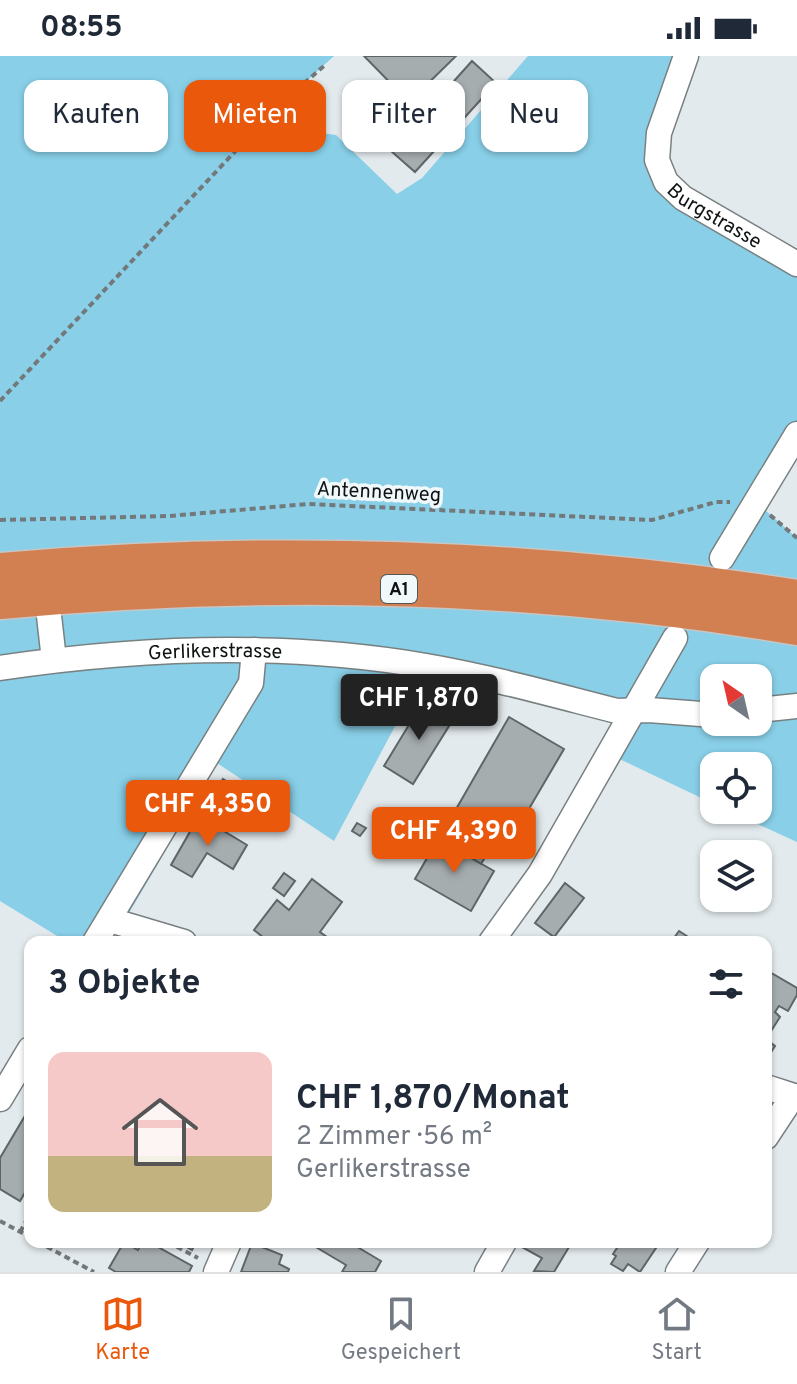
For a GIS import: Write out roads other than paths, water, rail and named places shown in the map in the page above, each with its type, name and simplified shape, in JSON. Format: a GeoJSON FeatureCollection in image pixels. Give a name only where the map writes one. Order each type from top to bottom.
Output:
{"type":"FeatureCollection","features":[{"type":"Feature","properties":{"kind":"highway","name":"A1"},"geometry":{"type":"LineString","coordinates":[[0,570],[190,558],[402,558],[609,571],[797,597]]}},
{"type":"Feature","properties":{"kind":"highway","name":"A1"},"geometry":{"type":"LineString","coordinates":[[0,602],[229,588],[341,587],[452,591],[621,604],[797,628]]}},
{"type":"Feature","properties":{"kind":"street","name":"Burgstrasse"},"geometry":{"type":"LineString","coordinates":[[686,56],[659,133],[657,160],[666,182],[683,198],[797,264]]}},
{"type":"Feature","properties":{"kind":"street"},"geometry":{"type":"LineString","coordinates":[[722,558],[797,434]]}},
{"type":"Feature","properties":{"kind":"street"},"geometry":{"type":"LineString","coordinates":[[47,598],[54,660]]}},
{"type":"Feature","properties":{"kind":"street"},"geometry":{"type":"LineString","coordinates":[[495,936],[540,874],[675,638]]}},
{"type":"Feature","properties":{"kind":"street","name":"Gerlikerstrasse"},"geometry":{"type":"LineString","coordinates":[[0,668],[54,660],[180,650],[335,654],[426,666],[617,711],[700,714]]}},
{"type":"Feature","properties":{"kind":"street"},"geometry":{"type":"LineString","coordinates":[[99,936],[251,683],[254,650]]}},
{"type":"Feature","properties":{"kind":"street"},"geometry":{"type":"LineString","coordinates":[[772,709],[797,706]]}},
{"type":"Feature","properties":{"kind":"street"},"geometry":{"type":"LineString","coordinates":[[110,920],[164,936]]}},
{"type":"Feature","properties":{"kind":"street"},"geometry":{"type":"LineString","coordinates":[[0,1099],[24,1059]]}},
{"type":"Feature","properties":{"kind":"street"},"geometry":{"type":"LineString","coordinates":[[772,1089],[795,1096],[772,1129]]}},
{"type":"Feature","properties":{"kind":"street"},"geometry":{"type":"LineString","coordinates":[[217,1270],[226,1248]]}},
{"type":"Feature","properties":{"kind":"street"},"geometry":{"type":"LineString","coordinates":[[487,1272],[501,1248]]}},
{"type":"Feature","properties":{"kind":"street"},"geometry":{"type":"LineString","coordinates":[[678,1272],[693,1248]]}}]}
